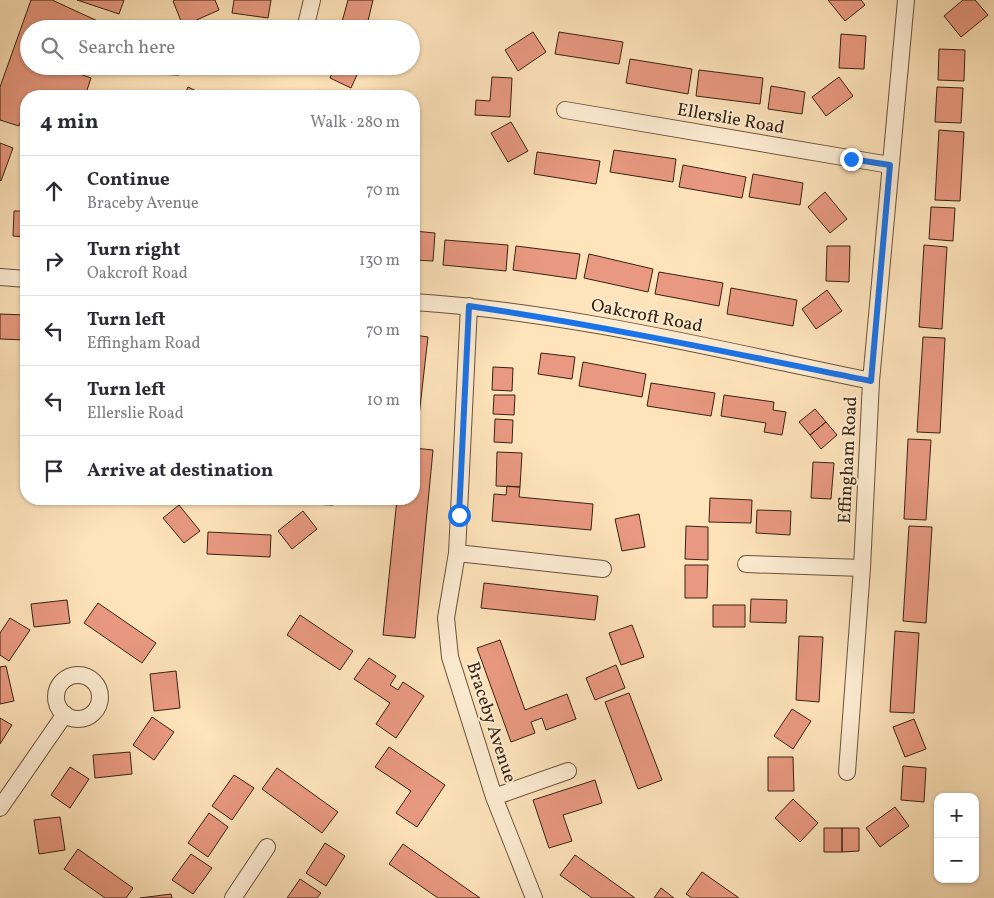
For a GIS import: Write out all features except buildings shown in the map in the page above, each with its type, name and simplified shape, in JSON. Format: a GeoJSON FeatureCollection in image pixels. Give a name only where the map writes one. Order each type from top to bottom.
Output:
{"type":"FeatureCollection","features":[{"type":"Feature","properties":{"kind":"street"},"geometry":{"type":"LineString","coordinates":[[307,20],[312,0]]}},
{"type":"Feature","properties":{"kind":"street","name":"Effingham Road"},"geometry":{"type":"LineString","coordinates":[[847,772],[862,568],[871,381],[906,0]]}},
{"type":"Feature","properties":{"kind":"street","name":"Ellerslie Road"},"geometry":{"type":"LineString","coordinates":[[565,110],[890,165]]}},
{"type":"Feature","properties":{"kind":"street"},"geometry":{"type":"LineString","coordinates":[[0,277],[20,279]]}},
{"type":"Feature","properties":{"kind":"street","name":"Oakcroft Road"},"geometry":{"type":"LineString","coordinates":[[420,302],[469,306],[564,320],[658,337],[871,381]]}},
{"type":"Feature","properties":{"kind":"street","name":"Braceby Avenue"},"geometry":{"type":"LineString","coordinates":[[469,306],[457,553],[446,618],[450,657],[494,797],[534,898]]}},
{"type":"Feature","properties":{"kind":"street"},"geometry":{"type":"LineString","coordinates":[[457,553],[603,569]]}},
{"type":"Feature","properties":{"kind":"street"},"geometry":{"type":"LineString","coordinates":[[746,564],[862,568]]}},
{"type":"Feature","properties":{"kind":"street"},"geometry":{"type":"LineString","coordinates":[[0,808],[65,714]]}},
{"type":"Feature","properties":{"kind":"street"},"geometry":{"type":"LineString","coordinates":[[494,797],[568,771]]}},
{"type":"Feature","properties":{"kind":"street"},"geometry":{"type":"LineString","coordinates":[[233,898],[267,848]]}},
{"type":"Feature","properties":{"kind":"route"},"geometry":{"type":"LineString","coordinates":[[459,515],[469,306],[564,320],[658,337],[871,381],[890,165],[851,159]]}}]}
